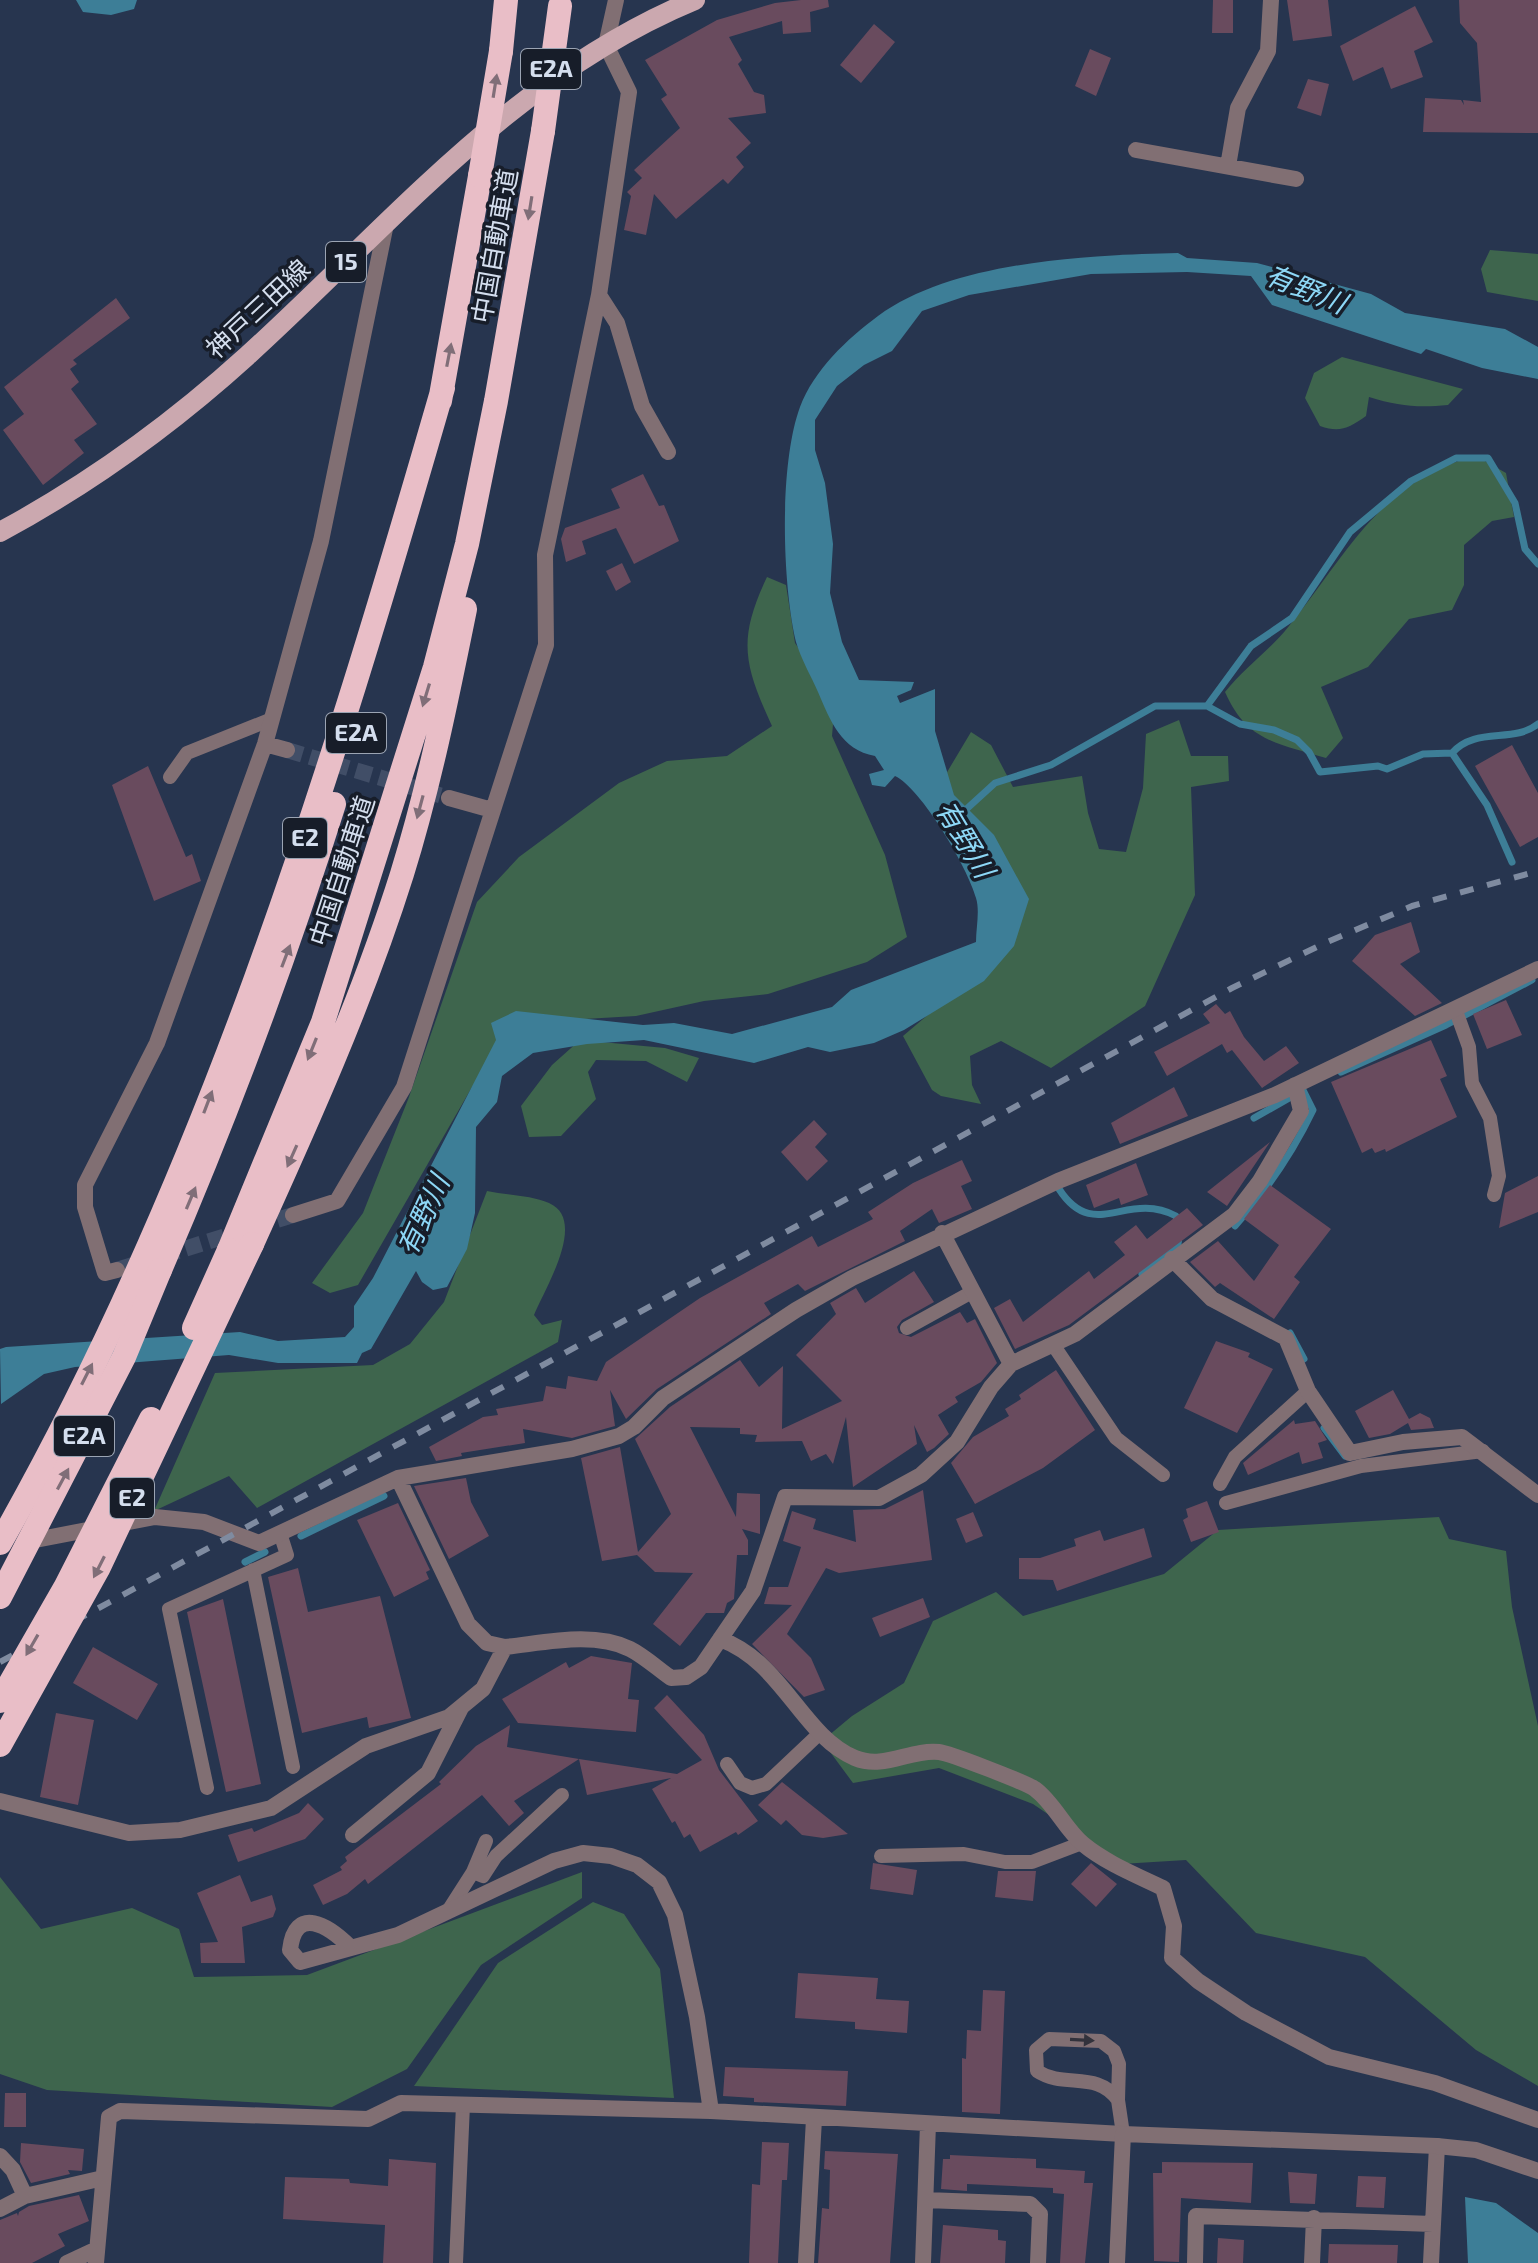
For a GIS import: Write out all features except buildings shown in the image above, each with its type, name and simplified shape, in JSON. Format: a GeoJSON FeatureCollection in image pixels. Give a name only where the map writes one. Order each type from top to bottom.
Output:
{"type":"FeatureCollection","features":[{"type":"Feature","properties":{"kind":"highway"},"geometry":{"type":"LineString","coordinates":[[498,0],[501,51]]}},
{"type":"Feature","properties":{"kind":"highway","name":"中国自動車道"},"geometry":{"type":"LineString","coordinates":[[0,1597],[124,1357],[205,1167],[290,946],[384,645],[416,523],[480,176],[501,51],[506,0]]}},
{"type":"Feature","properties":{"kind":"highway","name":"中国自動車道"},"geometry":{"type":"LineString","coordinates":[[0,1701],[66,1586],[240,1247],[323,1022],[394,803],[467,544],[496,401],[543,131],[560,3]]}},
{"type":"Feature","properties":{"kind":"highway","name":"E2"},"geometry":{"type":"LineString","coordinates":[[0,1545],[241,1018],[325,782],[443,388]]}},
{"type":"Feature","properties":{"kind":"highway","name":"E2"},"geometry":{"type":"LineString","coordinates":[[0,1745],[98,1569],[240,1247]]}},
{"type":"Feature","properties":{"kind":"main road","name":"神戸三田線"},"geometry":{"type":"LineString","coordinates":[[0,532],[74,490],[193,402],[536,89],[606,45],[695,0]]}},
{"type":"Feature","properties":{"kind":"street"},"geometry":{"type":"LineString","coordinates":[[293,1215],[337,1201],[404,1087],[546,645],[545,555],[599,295],[629,92],[606,45],[616,0]]}},
{"type":"Feature","properties":{"kind":"street"},"geometry":{"type":"LineString","coordinates":[[1228,166],[1238,108],[1268,51],[1271,0]]}},
{"type":"Feature","properties":{"kind":"street"},"geometry":{"type":"LineString","coordinates":[[1136,150],[1296,179]]}},
{"type":"Feature","properties":{"kind":"street"},"geometry":{"type":"LineString","coordinates":[[126,1274],[105,1273],[85,1207],[85,1185],[157,1043],[265,744],[321,541],[386,224]]}},
{"type":"Feature","properties":{"kind":"street"},"geometry":{"type":"LineString","coordinates":[[599,295],[617,323],[642,406],[668,452]]}},
{"type":"Feature","properties":{"kind":"street"},"geometry":{"type":"LineString","coordinates":[[265,744],[287,750]]}},
{"type":"Feature","properties":{"kind":"street"},"geometry":{"type":"LineString","coordinates":[[449,798],[492,810]]}},
{"type":"Feature","properties":{"kind":"street"},"geometry":{"type":"LineString","coordinates":[[0,1545],[155,1517],[204,1522],[259,1543],[398,1478],[572,1449],[619,1436],[634,1427],[663,1398],[796,1310],[942,1233],[1058,1181],[1219,1120],[1456,1011],[1538,969]]}},
{"type":"Feature","properties":{"kind":"street"},"geometry":{"type":"LineString","coordinates":[[398,1478],[468,1624],[487,1643],[505,1647],[576,1640],[603,1642],[629,1649],[671,1678],[686,1677],[701,1667],[753,1591],[785,1497],[879,1498],[921,1475],[957,1442],[991,1387],[1011,1364],[1075,1334],[1234,1215],[1260,1181],[1301,1111],[1295,1085]]}},
{"type":"Feature","properties":{"kind":"street"},"geometry":{"type":"LineString","coordinates":[[942,1233],[1011,1364]]}},
{"type":"Feature","properties":{"kind":"street"},"geometry":{"type":"LineString","coordinates":[[1172,1259],[1212,1299],[1286,1338],[1308,1391],[1350,1453],[1403,1442],[1462,1437],[1538,1495]]}},
{"type":"Feature","properties":{"kind":"street"},"geometry":{"type":"LineString","coordinates":[[720,1639],[738,1646],[784,1686],[820,1733],[856,1758],[881,1763],[939,1752],[1035,1789],[1082,1843],[1163,1888],[1174,1926],[1172,1958],[1198,1981],[1246,2013],[1329,2057],[1435,2083],[1538,2120]]}},
{"type":"Feature","properties":{"kind":"street"},"geometry":{"type":"LineString","coordinates":[[0,1801],[129,1833],[180,1830],[271,1808],[366,1746],[449,1717],[483,1689],[505,1647]]}},
{"type":"Feature","properties":{"kind":"street"},"geometry":{"type":"LineString","coordinates":[[353,1835],[428,1773],[461,1708]]}},
{"type":"Feature","properties":{"kind":"street"},"geometry":{"type":"LineString","coordinates":[[350,1947],[398,1935],[554,1861],[583,1853],[611,1856],[637,1865],[659,1882],[675,1915],[697,2017],[711,2111]]}},
{"type":"Feature","properties":{"kind":"street"},"geometry":{"type":"LineString","coordinates":[[67,2263],[96,2256],[109,2117],[120,2111],[368,2119],[401,2103],[711,2111],[1123,2134],[1437,2146],[1476,2150],[1538,2171]]}},
{"type":"Feature","properties":{"kind":"street"},"geometry":{"type":"LineString","coordinates":[[806,2263],[814,2119]]}},
{"type":"Feature","properties":{"kind":"street"},"geometry":{"type":"LineString","coordinates":[[923,2263],[928,2124]]}},
{"type":"Feature","properties":{"kind":"street"},"geometry":{"type":"LineString","coordinates":[[1117,2263],[1123,2134]]}},
{"type":"Feature","properties":{"kind":"street"},"geometry":{"type":"LineString","coordinates":[[1431,2263],[1437,2146]]}},
{"type":"Feature","properties":{"kind":"street"},"geometry":{"type":"LineString","coordinates":[[0,2156],[13,2170],[25,2196]]}},
{"type":"Feature","properties":{"kind":"street"},"geometry":{"type":"LineString","coordinates":[[0,2209],[25,2196],[103,2178]]}},
{"type":"Feature","properties":{"kind":"street"},"geometry":{"type":"LineString","coordinates":[[926,2200],[1030,2204],[1040,2214],[1038,2263]]}},
{"type":"Feature","properties":{"kind":"street"},"geometry":{"type":"LineString","coordinates":[[1195,2263],[1196,2216],[1433,2224]]}},
{"type":"Feature","properties":{"kind":"street"},"geometry":{"type":"LineString","coordinates":[[1312,2263],[1314,2218]]}},
{"type":"Feature","properties":{"kind":"lane"},"geometry":{"type":"LineString","coordinates":[[170,777],[187,753],[272,719]]}},
{"type":"Feature","properties":{"kind":"lane"},"geometry":{"type":"LineString","coordinates":[[1456,1011],[1469,1047],[1472,1083],[1490,1118],[1499,1176],[1494,1195]]}},
{"type":"Feature","properties":{"kind":"lane"},"geometry":{"type":"LineString","coordinates":[[907,1328],[972,1292]]}},
{"type":"Feature","properties":{"kind":"lane"},"geometry":{"type":"LineString","coordinates":[[1054,1346],[1116,1438],[1163,1475]]}},
{"type":"Feature","properties":{"kind":"lane"},"geometry":{"type":"LineString","coordinates":[[1220,1484],[1235,1457],[1308,1391]]}},
{"type":"Feature","properties":{"kind":"lane"},"geometry":{"type":"LineString","coordinates":[[1226,1503],[1361,1466],[1483,1451]]}},
{"type":"Feature","properties":{"kind":"lane"},"geometry":{"type":"LineString","coordinates":[[207,1788],[169,1609],[287,1555],[280,1533]]}},
{"type":"Feature","properties":{"kind":"lane"},"geometry":{"type":"LineString","coordinates":[[253,1570],[293,1767]]}},
{"type":"Feature","properties":{"kind":"lane"},"geometry":{"type":"LineString","coordinates":[[727,1764],[740,1783],[752,1788],[766,1784],[820,1733]]}},
{"type":"Feature","properties":{"kind":"lane"},"geometry":{"type":"LineString","coordinates":[[473,1872],[483,1876],[496,1856],[562,1795]]}},
{"type":"Feature","properties":{"kind":"lane"},"geometry":{"type":"LineString","coordinates":[[448,1911],[473,1872],[486,1841]]}},
{"type":"Feature","properties":{"kind":"lane"},"geometry":{"type":"LineString","coordinates":[[881,1856],[964,1854],[1005,1862],[1032,1862],[1082,1843]]}},
{"type":"Feature","properties":{"kind":"lane"},"geometry":{"type":"LineString","coordinates":[[1118,2100],[1110,2089],[1100,2083],[1047,2078],[1037,2071],[1036,2050],[1049,2039],[1101,2041],[1114,2051],[1119,2064],[1118,2100],[1123,2134]]}},
{"type":"Feature","properties":{"kind":"lane"},"geometry":{"type":"LineString","coordinates":[[456,2263],[463,2105]]}},
{"type":"Feature","properties":{"kind":"green space"},"geometry":{"type":"Polygon","coordinates":[[[1490,250],[1538,254],[1538,301],[1487,292],[1481,269],[1490,250]]]}},
{"type":"Feature","properties":{"kind":"green space"},"geometry":{"type":"Polygon","coordinates":[[[1342,357],[1463,389],[1448,405],[1408,406],[1369,397],[1366,416],[1344,428],[1327,428],[1320,426],[1305,398],[1314,373],[1342,357]]]}},
{"type":"Feature","properties":{"kind":"green space"},"geometry":{"type":"Polygon","coordinates":[[[1476,456],[1506,473],[1514,517],[1492,521],[1464,545],[1464,585],[1452,610],[1409,619],[1368,667],[1321,687],[1343,738],[1326,758],[1279,744],[1254,731],[1234,709],[1225,692],[1282,635],[1368,523],[1390,501],[1415,482],[1443,467],[1476,456]]]}},
{"type":"Feature","properties":{"kind":"green space"},"geometry":{"type":"Polygon","coordinates":[[[767,577],[786,585],[795,643],[835,701],[832,736],[885,855],[907,937],[867,962],[768,994],[704,1001],[636,1016],[533,1022],[472,1087],[358,1285],[330,1293],[312,1283],[363,1213],[409,1097],[477,902],[519,857],[619,783],[667,761],[727,756],[772,726],[755,686],[748,652],[751,618],[767,577]]]}},
{"type":"Feature","properties":{"kind":"green space"},"geometry":{"type":"Polygon","coordinates":[[[1179,720],[1191,756],[1228,756],[1229,781],[1191,787],[1195,895],[1145,1006],[1051,1068],[1001,1041],[970,1056],[972,1085],[981,1104],[941,1096],[932,1090],[903,1036],[1009,946],[937,789],[971,732],[991,745],[1013,787],[1082,776],[1088,813],[1099,849],[1126,852],[1143,788],[1146,734],[1179,720]]]}},
{"type":"Feature","properties":{"kind":"green space"},"geometry":{"type":"Polygon","coordinates":[[[580,1040],[665,1048],[699,1058],[687,1082],[646,1061],[596,1060],[588,1072],[596,1099],[561,1136],[529,1137],[521,1106],[552,1065],[580,1040]]]}},
{"type":"Feature","properties":{"kind":"green space"},"geometry":{"type":"Polygon","coordinates":[[[487,1191],[542,1200],[560,1212],[565,1224],[560,1255],[534,1315],[542,1325],[562,1320],[558,1342],[257,1508],[229,1476],[154,1511],[215,1373],[373,1365],[410,1344],[444,1302],[487,1191]]]}},
{"type":"Feature","properties":{"kind":"green space"},"geometry":{"type":"Polygon","coordinates":[[[1439,1517],[1449,1539],[1506,1551],[1512,1607],[1538,1726],[1538,2086],[1476,2050],[1365,1957],[1256,1933],[1186,1860],[1121,1864],[1033,1804],[939,1768],[853,1783],[822,1741],[852,1716],[904,1683],[933,1621],[996,1592],[1023,1616],[1164,1574],[1218,1530],[1439,1517]]]}},
{"type":"Feature","properties":{"kind":"green space"},"geometry":{"type":"Polygon","coordinates":[[[582,1872],[582,1898],[481,1965],[407,2069],[332,2107],[47,2090],[0,2074],[0,1877],[41,1929],[132,1908],[179,1929],[194,1977],[307,1975],[582,1872]]]}},
{"type":"Feature","properties":{"kind":"green space"},"geometry":{"type":"Polygon","coordinates":[[[593,1902],[624,1914],[660,1969],[674,2098],[414,2086],[498,1963],[593,1902]]]}},
{"type":"Feature","properties":{"kind":"water"},"geometry":{"type":"Polygon","coordinates":[[[76,0],[137,0],[134,9],[111,15],[83,12],[76,0]]]}},
{"type":"Feature","properties":{"kind":"water","name":"有野川"},"geometry":{"type":"Polygon","coordinates":[[[1178,253],[1187,258],[1257,263],[1371,294],[1405,313],[1505,329],[1538,347],[1538,379],[1482,368],[1426,349],[1421,354],[1272,305],[1251,276],[1187,272],[1091,274],[969,295],[922,311],[892,351],[864,365],[837,386],[815,420],[815,450],[825,483],[833,544],[830,593],[842,642],[859,680],[914,682],[911,690],[897,696],[900,703],[935,689],[935,731],[954,795],[994,835],[1029,899],[1014,946],[984,981],[904,1030],[874,1043],[830,1052],[808,1047],[754,1063],[644,1040],[587,1044],[533,1053],[502,1076],[497,1102],[476,1127],[475,1213],[467,1249],[447,1287],[433,1290],[422,1282],[416,1271],[371,1349],[362,1353],[357,1363],[278,1363],[229,1355],[75,1367],[44,1374],[1,1404],[0,1349],[6,1347],[240,1332],[278,1341],[345,1337],[354,1327],[354,1306],[373,1278],[496,1040],[491,1023],[516,1011],[643,1025],[674,1023],[732,1034],[832,1007],[851,990],[976,942],[976,898],[964,868],[942,830],[906,783],[895,776],[885,787],[872,785],[869,774],[884,770],[875,756],[853,747],[838,732],[796,642],[788,588],[785,524],[789,459],[800,407],[823,368],[855,335],[878,316],[944,283],[982,272],[1063,259],[1178,253]]]}},
{"type":"Feature","properties":{"kind":"water"},"geometry":{"type":"Polygon","coordinates":[[[1465,2197],[1496,2203],[1538,2233],[1538,2263],[1468,2263],[1465,2197]]]}},
{"type":"Feature","properties":{"kind":"waterway"},"geometry":{"type":"LineString","coordinates":[[1207,706],[1251,646],[1292,618],[1350,532],[1411,481],[1456,458],[1488,458],[1515,503],[1525,549],[1538,564]]}},
{"type":"Feature","properties":{"kind":"waterway","name":"有野川"},"geometry":{"type":"LineString","coordinates":[[961,814],[995,783],[1051,765],[1155,706],[1207,706],[1240,724],[1274,730],[1297,740],[1309,752],[1320,772],[1378,766],[1387,769],[1423,754],[1452,753],[1487,805],[1512,862]]}},
{"type":"Feature","properties":{"kind":"waterway"},"geometry":{"type":"LineString","coordinates":[[1452,753],[1472,740],[1517,733],[1538,724]]}},
{"type":"Feature","properties":{"kind":"waterway"},"geometry":{"type":"LineString","coordinates":[[1341,1072],[1446,1025],[1532,980]]}},
{"type":"Feature","properties":{"kind":"waterway"},"geometry":{"type":"LineString","coordinates":[[1235,1226],[1278,1171],[1305,1126],[1313,1110],[1303,1090]]}},
{"type":"Feature","properties":{"kind":"waterway"},"geometry":{"type":"LineString","coordinates":[[1254,1118],[1298,1093]]}},
{"type":"Feature","properties":{"kind":"waterway"},"geometry":{"type":"LineString","coordinates":[[1059,1189],[1072,1205],[1085,1212],[1098,1214],[1142,1208],[1158,1210],[1176,1216],[1178,1225]]}},
{"type":"Feature","properties":{"kind":"waterway"},"geometry":{"type":"LineString","coordinates":[[1142,1274],[1178,1244],[1179,1237]]}},
{"type":"Feature","properties":{"kind":"waterway"},"geometry":{"type":"LineString","coordinates":[[1290,1333],[1304,1359]]}},
{"type":"Feature","properties":{"kind":"waterway"},"geometry":{"type":"LineString","coordinates":[[1324,1428],[1345,1456]]}},
{"type":"Feature","properties":{"kind":"waterway"},"geometry":{"type":"LineString","coordinates":[[301,1536],[384,1496]]}},
{"type":"Feature","properties":{"kind":"waterway"},"geometry":{"type":"LineString","coordinates":[[245,1562],[265,1552]]}},
{"type":"Feature","properties":{"kind":"tunnel"},"geometry":{"type":"LineString","coordinates":[[287,750],[449,798]]}},
{"type":"Feature","properties":{"kind":"tunnel"},"geometry":{"type":"LineString","coordinates":[[117,1270],[293,1215]]}},
{"type":"Feature","properties":{"kind":"railway"},"geometry":{"type":"LineString","coordinates":[[0,1662],[1232,988],[1412,906],[1538,871]]}}]}
